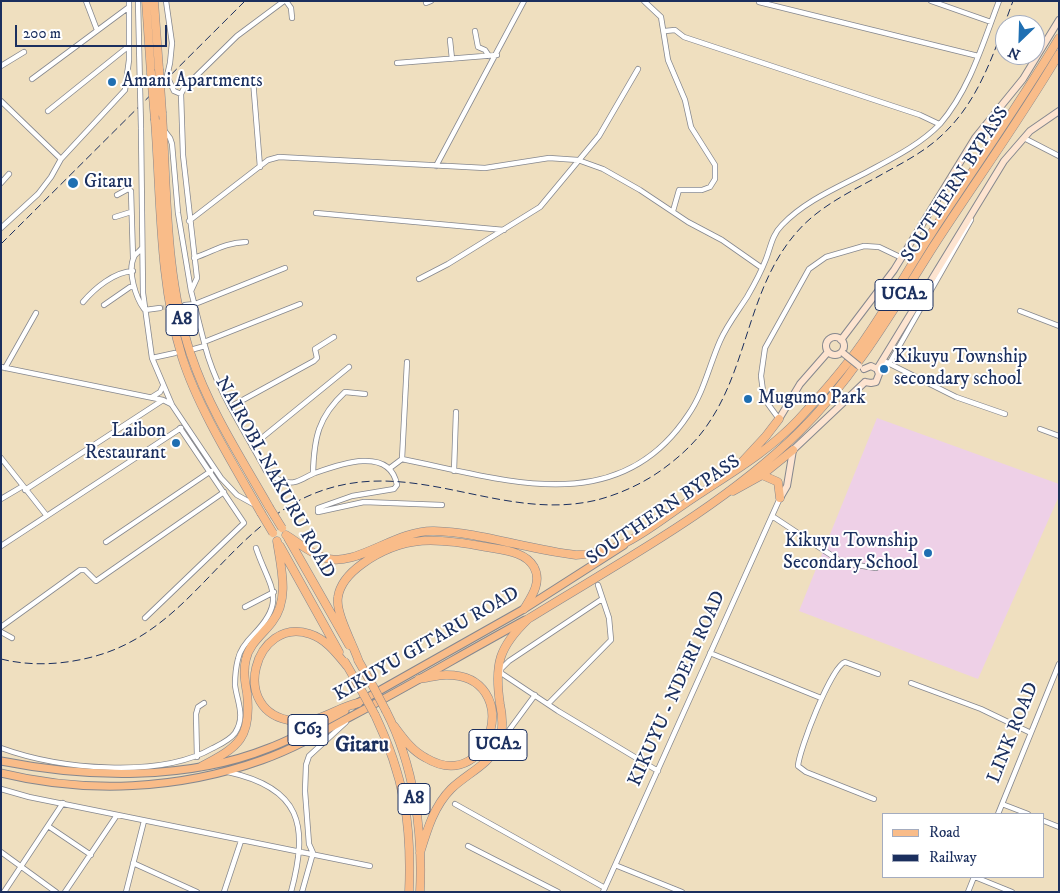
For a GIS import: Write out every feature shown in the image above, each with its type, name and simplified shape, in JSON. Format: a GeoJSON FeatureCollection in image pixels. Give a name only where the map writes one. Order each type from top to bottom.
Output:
{"type":"FeatureCollection","features":[{"type":"Feature","properties":{"kind":"highway","name":"NAIROBI-NAKURU ROAD"},"geometry":{"type":"LineString","coordinates":[[146,1],[169,293],[180,349],[189,376],[208,418],[364,694],[394,758],[404,800],[408,829],[409,892]]}},
{"type":"Feature","properties":{"kind":"highway","name":"NAIROBI-NAKURU ROAD"},"geometry":{"type":"LineString","coordinates":[[154,1],[176,292],[190,354],[216,413],[394,726]]}},
{"type":"Feature","properties":{"kind":"highway","name":"SOUTHERN BYPASS"},"geometry":{"type":"LineString","coordinates":[[625,545],[734,470],[747,464],[788,430],[856,352],[1059,38]]}},
{"type":"Feature","properties":{"kind":"highway","name":"SOUTHERN BYPASS"},"geometry":{"type":"LineString","coordinates":[[528,619],[712,503],[798,433],[860,361],[884,328],[932,248],[1023,113],[1059,54]]}},
{"type":"Feature","properties":{"kind":"highway"},"geometry":{"type":"LineString","coordinates":[[734,470],[760,443],[779,419]]}},
{"type":"Feature","properties":{"kind":"highway"},"geometry":{"type":"LineString","coordinates":[[712,503],[762,475],[793,450]]}},
{"type":"Feature","properties":{"kind":"highway"},"geometry":{"type":"LineString","coordinates":[[762,475],[778,482],[780,498]]}},
{"type":"Feature","properties":{"kind":"highway"},"geometry":{"type":"LineString","coordinates":[[284,531],[311,552],[334,560],[355,557],[400,536],[432,530],[576,555],[589,555],[625,545]]}},
{"type":"Feature","properties":{"kind":"highway"},"geometry":{"type":"LineString","coordinates":[[359,662],[338,609],[339,592],[348,577],[360,566],[396,545],[422,540],[442,540],[507,551],[524,557],[533,566],[537,578],[536,589],[524,609]]}},
{"type":"Feature","properties":{"kind":"highway","name":"C63"},"geometry":{"type":"LineString","coordinates":[[202,766],[235,746],[247,725],[249,713],[244,672],[246,659],[253,644],[275,617],[283,593],[277,541]]}},
{"type":"Feature","properties":{"kind":"highway","name":"UCA2"},"geometry":{"type":"LineString","coordinates":[[420,853],[429,824],[443,798],[458,782],[487,760],[498,744],[503,718],[498,685],[498,664],[508,640],[528,619]]}},
{"type":"Feature","properties":{"kind":"highway"},"geometry":{"type":"LineString","coordinates":[[347,666],[329,645],[310,634],[285,634],[271,642],[261,653],[255,669],[254,685],[259,700],[268,710],[293,721],[326,717],[358,703]]}},
{"type":"Feature","properties":{"kind":"highway"},"geometry":{"type":"LineString","coordinates":[[394,726],[420,754],[439,764],[456,764],[468,760],[480,753],[487,742],[493,727],[492,708],[478,686],[467,679],[452,676],[419,679]]}},
{"type":"Feature","properties":{"kind":"highway","name":"A8"},"geometry":{"type":"LineString","coordinates":[[394,726],[413,789],[420,853],[420,892]]}},
{"type":"Feature","properties":{"kind":"main road","name":"SOUTHERN BYPASS"},"geometry":{"type":"LineString","coordinates":[[556,590],[625,545]]}},
{"type":"Feature","properties":{"kind":"main road","name":"KIKUYU GITARU ROAD"},"geometry":{"type":"LineString","coordinates":[[202,766],[270,748],[358,703],[556,590]]}},
{"type":"Feature","properties":{"kind":"main road","name":"SOUTHERN BYPASS"},"geometry":{"type":"LineString","coordinates":[[351,717],[528,619]]}},
{"type":"Feature","properties":{"kind":"main road","name":"C63"},"geometry":{"type":"LineString","coordinates":[[1,773],[42,780],[113,786],[156,784],[226,771],[263,760],[307,741],[351,717]]}},
{"type":"Feature","properties":{"kind":"main road","name":"C63"},"geometry":{"type":"LineString","coordinates":[[1,761],[81,771],[126,772],[202,766]]}},
{"type":"Feature","properties":{"kind":"street"},"geometry":{"type":"LineString","coordinates":[[86,1],[97,30]]}},
{"type":"Feature","properties":{"kind":"street"},"geometry":{"type":"LineString","coordinates":[[1,228],[38,194],[51,177],[61,159],[125,90],[129,46],[129,1]]}},
{"type":"Feature","properties":{"kind":"street"},"geometry":{"type":"LineString","coordinates":[[138,1],[142,248],[145,310],[152,358],[172,405],[221,478],[237,495],[260,510]]}},
{"type":"Feature","properties":{"kind":"street"},"geometry":{"type":"LineString","coordinates":[[166,1],[172,43],[170,64],[166,76],[174,91],[181,94]]}},
{"type":"Feature","properties":{"kind":"street"},"geometry":{"type":"LineString","coordinates":[[191,291],[197,278],[183,156],[181,94],[237,36],[285,1],[291,8],[292,18]]}},
{"type":"Feature","properties":{"kind":"street"},"geometry":{"type":"LineString","coordinates":[[436,166],[497,55],[524,1]]}},
{"type":"Feature","properties":{"kind":"street"},"geometry":{"type":"LineString","coordinates":[[644,1],[661,17],[665,31],[668,60],[681,89],[691,127],[712,158],[715,173],[710,187],[702,190],[679,190],[673,211]]}},
{"type":"Feature","properties":{"kind":"street"},"geometry":{"type":"LineString","coordinates":[[931,1],[991,22]]}},
{"type":"Feature","properties":{"kind":"street"},"geometry":{"type":"LineString","coordinates":[[390,468],[402,459],[454,471],[533,484],[560,485],[599,480],[623,471],[657,449],[688,415],[701,393],[726,330],[762,268],[773,236],[789,218],[815,200],[907,149],[939,124],[967,82],[999,1]]}},
{"type":"Feature","properties":{"kind":"street"},"geometry":{"type":"LineString","coordinates":[[759,2],[978,56]]}},
{"type":"Feature","properties":{"kind":"street"},"geometry":{"type":"LineString","coordinates":[[32,80],[59,61],[71,48],[129,7]]}},
{"type":"Feature","properties":{"kind":"street"},"geometry":{"type":"LineString","coordinates":[[841,340],[902,258],[980,130],[1023,79],[1059,20]]}},
{"type":"Feature","properties":{"kind":"street"},"geometry":{"type":"LineString","coordinates":[[665,31],[675,30],[684,37],[920,115],[939,124]]}},
{"type":"Feature","properties":{"kind":"street"},"geometry":{"type":"LineString","coordinates":[[475,31],[478,47],[485,50],[488,56]]}},
{"type":"Feature","properties":{"kind":"street"},"geometry":{"type":"LineString","coordinates":[[450,40],[452,59]]}},
{"type":"Feature","properties":{"kind":"street"},"geometry":{"type":"LineString","coordinates":[[48,111],[129,46]]}},
{"type":"Feature","properties":{"kind":"street"},"geometry":{"type":"LineString","coordinates":[[1,66],[24,52]]}},
{"type":"Feature","properties":{"kind":"street"},"geometry":{"type":"LineString","coordinates":[[397,63],[497,55]]}},
{"type":"Feature","properties":{"kind":"street"},"geometry":{"type":"LineString","coordinates":[[419,279],[448,264],[540,207],[599,136],[638,69]]}},
{"type":"Feature","properties":{"kind":"street"},"geometry":{"type":"LineString","coordinates":[[260,79],[253,80],[260,167]]}},
{"type":"Feature","properties":{"kind":"street"},"geometry":{"type":"LineString","coordinates":[[1,101],[61,159]]}},
{"type":"Feature","properties":{"kind":"street"},"geometry":{"type":"LineString","coordinates":[[877,369],[1004,161],[1024,138],[1059,111]]}},
{"type":"Feature","properties":{"kind":"street"},"geometry":{"type":"LineString","coordinates":[[163,129],[172,144],[178,214],[191,291],[204,344],[214,376],[266,471],[287,483],[298,481],[313,473],[360,461],[382,463],[390,468],[396,480],[397,485],[394,490],[352,496],[318,508],[317,511],[364,502],[442,505]]}},
{"type":"Feature","properties":{"kind":"street"},"geometry":{"type":"LineString","coordinates":[[1024,138],[1059,156]]}},
{"type":"Feature","properties":{"kind":"street"},"geometry":{"type":"LineString","coordinates":[[189,221],[271,159],[284,157],[485,168],[549,158],[580,160],[603,169],[693,225],[722,240],[762,268]]}},
{"type":"Feature","properties":{"kind":"street"},"geometry":{"type":"LineString","coordinates":[[1,183],[9,174]]}},
{"type":"Feature","properties":{"kind":"street"},"geometry":{"type":"LineString","coordinates":[[117,195],[130,189],[134,287],[137,299],[145,310]]}},
{"type":"Feature","properties":{"kind":"street"},"geometry":{"type":"LineString","coordinates":[[889,364],[968,226],[976,205]]}},
{"type":"Feature","properties":{"kind":"street"},"geometry":{"type":"LineString","coordinates":[[115,217],[132,212]]}},
{"type":"Feature","properties":{"kind":"street"},"geometry":{"type":"LineString","coordinates":[[316,213],[504,230]]}},
{"type":"Feature","properties":{"kind":"street"},"geometry":{"type":"LineString","coordinates":[[194,258],[206,255],[224,244],[246,242]]}},
{"type":"Feature","properties":{"kind":"street"},"geometry":{"type":"LineString","coordinates":[[828,352],[803,380],[779,419],[768,404],[763,390],[761,376],[763,356],[774,330],[809,269],[826,257],[864,246],[879,248],[902,258]]}},
{"type":"Feature","properties":{"kind":"street"},"geometry":{"type":"LineString","coordinates":[[133,258],[142,248]]}},
{"type":"Feature","properties":{"kind":"street"},"geometry":{"type":"LineString","coordinates":[[185,305],[194,304],[285,268]]}},
{"type":"Feature","properties":{"kind":"street"},"geometry":{"type":"LineString","coordinates":[[83,302],[93,292],[121,272],[133,271]]}},
{"type":"Feature","properties":{"kind":"street"},"geometry":{"type":"LineString","coordinates":[[104,306],[130,287],[134,287]]}},
{"type":"Feature","properties":{"kind":"street"},"geometry":{"type":"LineString","coordinates":[[194,349],[300,304]]}},
{"type":"Feature","properties":{"kind":"street"},"geometry":{"type":"LineString","coordinates":[[145,310],[160,308]]}},
{"type":"Feature","properties":{"kind":"street"},"geometry":{"type":"LineString","coordinates":[[1020,311],[1059,326]]}},
{"type":"Feature","properties":{"kind":"street"},"geometry":{"type":"LineString","coordinates":[[36,313],[3,367],[152,397],[172,405]]}},
{"type":"Feature","properties":{"kind":"street"},"geometry":{"type":"LineString","coordinates":[[230,406],[314,361],[317,358],[315,349],[334,337]]}},
{"type":"Feature","properties":{"kind":"street"},"geometry":{"type":"LineString","coordinates":[[841,340],[836,338],[828,341],[826,346],[828,352],[835,355],[842,353]]}},
{"type":"Feature","properties":{"kind":"street"},"geometry":{"type":"LineString","coordinates":[[841,340],[843,345],[842,353]]}},
{"type":"Feature","properties":{"kind":"street"},"geometry":{"type":"LineString","coordinates":[[152,358],[175,353]]}},
{"type":"Feature","properties":{"kind":"street"},"geometry":{"type":"LineString","coordinates":[[842,353],[862,368],[871,366],[877,369],[879,374],[876,382],[871,384],[866,382],[862,374],[862,368]]}},
{"type":"Feature","properties":{"kind":"street"},"geometry":{"type":"LineString","coordinates":[[882,360],[956,397],[1005,414]]}},
{"type":"Feature","properties":{"kind":"street"},"geometry":{"type":"LineString","coordinates":[[402,459],[407,362]]}},
{"type":"Feature","properties":{"kind":"street"},"geometry":{"type":"LineString","coordinates":[[252,446],[349,366]]}},
{"type":"Feature","properties":{"kind":"street"},"geometry":{"type":"LineString","coordinates":[[780,498],[787,486],[793,450],[866,382]]}},
{"type":"Feature","properties":{"kind":"street"},"geometry":{"type":"LineString","coordinates":[[152,397],[160,392],[162,385]]}},
{"type":"Feature","properties":{"kind":"street"},"geometry":{"type":"LineString","coordinates":[[313,473],[316,440],[322,419],[345,392],[366,394]]}},
{"type":"Feature","properties":{"kind":"street"},"geometry":{"type":"LineString","coordinates":[[1,499],[24,488],[163,400]]}},
{"type":"Feature","properties":{"kind":"street"},"geometry":{"type":"LineString","coordinates":[[454,471],[456,412]]}},
{"type":"Feature","properties":{"kind":"street"},"geometry":{"type":"LineString","coordinates":[[1,546],[186,425]]}},
{"type":"Feature","properties":{"kind":"street"},"geometry":{"type":"LineString","coordinates":[[144,618],[244,523],[211,471],[180,428]]}},
{"type":"Feature","properties":{"kind":"street"},"geometry":{"type":"LineString","coordinates":[[1040,429],[1059,436]]}},
{"type":"Feature","properties":{"kind":"street"},"geometry":{"type":"LineString","coordinates":[[1,458],[47,516]]}},
{"type":"Feature","properties":{"kind":"street"},"geometry":{"type":"LineString","coordinates":[[106,542],[211,471]]}},
{"type":"Feature","properties":{"kind":"street"},"geometry":{"type":"LineString","coordinates":[[1,626],[80,570],[85,570],[96,581],[224,492]]}},
{"type":"Feature","properties":{"kind":"street","name":"KIKUYU - NDERI ROAD"},"geometry":{"type":"LineString","coordinates":[[604,890],[780,498]]}},
{"type":"Feature","properties":{"kind":"street"},"geometry":{"type":"LineString","coordinates":[[772,516],[843,563],[876,568]]}},
{"type":"Feature","properties":{"kind":"street"},"geometry":{"type":"LineString","coordinates":[[1,748],[39,759],[116,768],[158,766],[197,756],[227,741],[235,733],[240,722],[241,708],[235,686],[238,657],[242,648],[273,610],[274,592],[256,548]]}},
{"type":"Feature","properties":{"kind":"street"},"geometry":{"type":"LineString","coordinates":[[548,704],[611,640],[609,618],[598,585]]}},
{"type":"Feature","properties":{"kind":"street"},"geometry":{"type":"LineString","coordinates":[[245,607],[274,592]]}},
{"type":"Feature","properties":{"kind":"street"},"geometry":{"type":"LineString","coordinates":[[602,599],[501,669],[501,673],[658,771]]}},
{"type":"Feature","properties":{"kind":"street"},"geometry":{"type":"LineString","coordinates":[[1,632],[12,638]]}},
{"type":"Feature","properties":{"kind":"street"},"geometry":{"type":"LineString","coordinates":[[710,653],[821,698]]}},
{"type":"Feature","properties":{"kind":"street"},"geometry":{"type":"LineString","coordinates":[[874,799],[806,772],[798,766],[821,698],[836,668],[842,663],[848,663],[878,674]]}},
{"type":"Feature","properties":{"kind":"street","name":"LINK ROAD"},"geometry":{"type":"LineString","coordinates":[[998,813],[1059,664]]}},
{"type":"Feature","properties":{"kind":"street"},"geometry":{"type":"LineString","coordinates":[[911,683],[981,709],[1031,733]]}},
{"type":"Feature","properties":{"kind":"street"},"geometry":{"type":"LineString","coordinates":[[507,733],[535,695]]}},
{"type":"Feature","properties":{"kind":"street"},"geometry":{"type":"LineString","coordinates":[[197,756],[196,714],[198,707],[204,703]]}},
{"type":"Feature","properties":{"kind":"street"},"geometry":{"type":"LineString","coordinates":[[302,892],[313,853],[310,844],[306,798],[306,765],[314,751],[351,717]]}},
{"type":"Feature","properties":{"kind":"street"},"geometry":{"type":"LineString","coordinates":[[226,771],[260,781],[271,787],[287,801],[298,826],[298,852],[291,892]]}},
{"type":"Feature","properties":{"kind":"street"},"geometry":{"type":"LineString","coordinates":[[1,789],[144,821],[298,852],[313,853],[370,866]]}},
{"type":"Feature","properties":{"kind":"street"},"geometry":{"type":"LineString","coordinates":[[4,892],[62,803]]}},
{"type":"Feature","properties":{"kind":"street"},"geometry":{"type":"LineString","coordinates":[[455,804],[604,890]]}},
{"type":"Feature","properties":{"kind":"street"},"geometry":{"type":"LineString","coordinates":[[1002,804],[1025,813]]}},
{"type":"Feature","properties":{"kind":"street"},"geometry":{"type":"LineString","coordinates":[[65,892],[117,815]]}},
{"type":"Feature","properties":{"kind":"street"},"geometry":{"type":"LineString","coordinates":[[126,892],[144,821]]}},
{"type":"Feature","properties":{"kind":"street"},"geometry":{"type":"LineString","coordinates":[[1045,821],[1059,827]]}},
{"type":"Feature","properties":{"kind":"street"},"geometry":{"type":"LineString","coordinates":[[48,826],[91,855]]}},
{"type":"Feature","properties":{"kind":"street"},"geometry":{"type":"LineString","coordinates":[[224,892],[241,841]]}},
{"type":"Feature","properties":{"kind":"street"},"geometry":{"type":"LineString","coordinates":[[468,846],[558,892]]}},
{"type":"Feature","properties":{"kind":"street"},"geometry":{"type":"LineString","coordinates":[[1,852],[56,892]]}},
{"type":"Feature","properties":{"kind":"street"},"geometry":{"type":"LineString","coordinates":[[133,863],[198,892]]}},
{"type":"Feature","properties":{"kind":"street"},"geometry":{"type":"LineString","coordinates":[[616,865],[682,892]]}},
{"type":"Feature","properties":{"kind":"street"},"geometry":{"type":"LineString","coordinates":[[968,892],[974,878]]}},
{"type":"Feature","properties":{"kind":"street"},"geometry":{"type":"LineString","coordinates":[[977,878],[1012,892]]}},
{"type":"Feature","properties":{"kind":"shaded area","name":"Kikuyu Township Secondary School"},"geometry":{"type":"Polygon","coordinates":[[[877,418],[1059,484],[1059,496],[978,679],[799,611],[877,418]]]}},
{"type":"Feature","properties":{"kind":"tunnel"},"geometry":{"type":"LineString","coordinates":[[160,308],[185,305]]}},
{"type":"Feature","properties":{"kind":"railway"},"geometry":{"type":"LineString","coordinates":[[1,244],[245,1]]}},
{"type":"Feature","properties":{"kind":"railway"},"geometry":{"type":"LineString","coordinates":[[1,659],[33,664],[66,662],[88,658],[122,646],[152,629],[178,607],[250,536],[276,514],[306,497],[344,485],[380,481],[417,484],[524,503],[560,505],[606,498],[656,474],[677,458],[700,435],[723,399],[758,301],[780,254],[796,233],[814,215],[927,148],[955,122],[976,91],[985,73],[1013,1]]}},
{"type":"Feature","properties":{"kind":"place","name":"Amani Apartments"},"geometry":{"type":"Point","coordinates":[112,82]}},
{"type":"Feature","properties":{"kind":"place","name":"Gitaru"},"geometry":{"type":"Point","coordinates":[73,183]}},
{"type":"Feature","properties":{"kind":"place","name":"Kikuyu Township secondary school"},"geometry":{"type":"Point","coordinates":[884,369]}},
{"type":"Feature","properties":{"kind":"place","name":"Mugumo Park"},"geometry":{"type":"Point","coordinates":[748,399]}},
{"type":"Feature","properties":{"kind":"place","name":"Laibon Restaurant"},"geometry":{"type":"Point","coordinates":[176,443]}},
{"type":"Feature","properties":{"kind":"place","name":"Kikuyu Township Secondary School"},"geometry":{"type":"Point","coordinates":[928,553]}},
{"type":"Feature","properties":{"kind":"district","name":"Gitaru"},"geometry":{"type":"Point","coordinates":[362,747]}}]}
